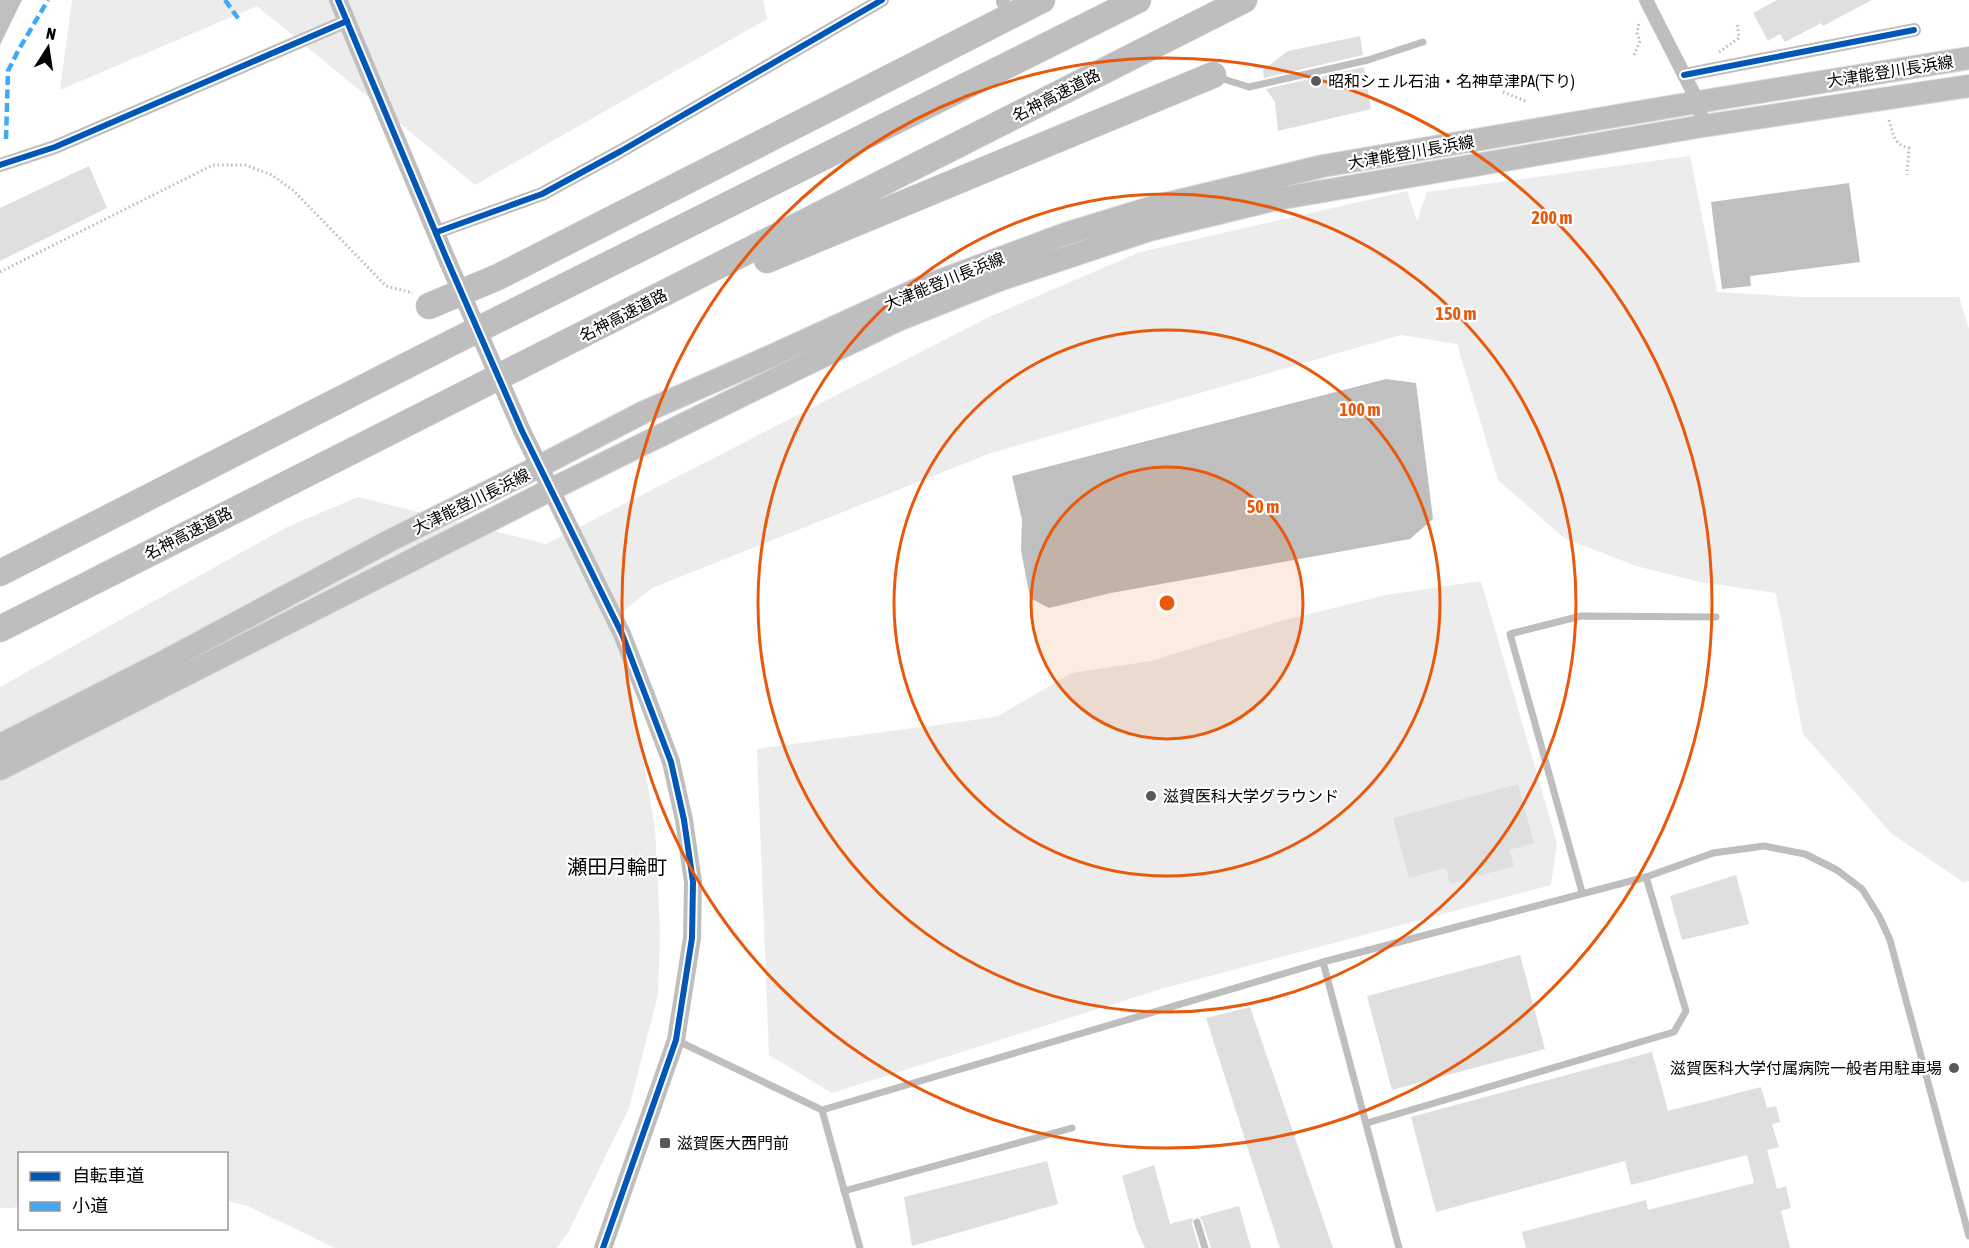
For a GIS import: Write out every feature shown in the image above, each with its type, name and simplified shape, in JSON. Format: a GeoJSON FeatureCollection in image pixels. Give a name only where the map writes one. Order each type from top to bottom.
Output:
{"type":"FeatureCollection","features":[{"type":"Feature","properties":{"kind":"highway"},"geometry":{"type":"LineString","coordinates":[[424,300],[498,277],[1042,0]]}},
{"type":"Feature","properties":{"kind":"highway"},"geometry":{"type":"LineString","coordinates":[[0,573],[448,344],[1138,0]]}},
{"type":"Feature","properties":{"kind":"highway","name":"名神高速道路"},"geometry":{"type":"LineString","coordinates":[[0,629],[1244,0]]}},
{"type":"Feature","properties":{"kind":"highway"},"geometry":{"type":"LineString","coordinates":[[612,321],[717,280],[1213,75]]}},
{"type":"Feature","properties":{"kind":"main road","name":"大津能登川長浜線"},"geometry":{"type":"LineString","coordinates":[[0,745],[165,661],[391,540],[644,412],[920,288],[1065,234],[1153,207],[1323,166],[1969,58]]}},
{"type":"Feature","properties":{"kind":"main road","name":"大津能登川長浜線"},"geometry":{"type":"LineString","coordinates":[[0,769],[550,490],[898,320],[999,280],[1149,230],[1277,200],[1703,126],[1969,86]]}},
{"type":"Feature","properties":{"kind":"street"},"geometry":{"type":"LineString","coordinates":[[338,0],[448,262],[538,467],[622,634],[671,762],[684,820],[693,882],[692,938],[676,1040],[603,1248]]}},
{"type":"Feature","properties":{"kind":"street"},"geometry":{"type":"LineString","coordinates":[[437,232],[542,194],[621,151],[882,0]]}},
{"type":"Feature","properties":{"kind":"street"},"geometry":{"type":"LineString","coordinates":[[1646,0],[1698,102],[1703,126]]}},
{"type":"Feature","properties":{"kind":"street"},"geometry":{"type":"LineString","coordinates":[[0,165],[55,147],[347,21]]}},
{"type":"Feature","properties":{"kind":"street"},"geometry":{"type":"LineString","coordinates":[[1684,75],[1914,30]]}},
{"type":"Feature","properties":{"kind":"lane"},"geometry":{"type":"LineString","coordinates":[[1213,75],[1249,87],[1368,60],[1423,42]]}},
{"type":"Feature","properties":{"kind":"lane"},"geometry":{"type":"LineString","coordinates":[[1582,892],[1510,634],[1581,616],[1716,617]]}},
{"type":"Feature","properties":{"kind":"lane"},"geometry":{"type":"LineString","coordinates":[[676,1040],[822,1110],[1323,962],[1646,877],[1713,853],[1764,846],[1804,854],[1837,870],[1862,889],[1879,916],[1890,940],[1969,1236]]}},
{"type":"Feature","properties":{"kind":"lane"},"geometry":{"type":"LineString","coordinates":[[1367,1123],[1674,1032],[1686,1011],[1646,877]]}},
{"type":"Feature","properties":{"kind":"lane"},"geometry":{"type":"LineString","coordinates":[[1323,962],[1399,1248]]}},
{"type":"Feature","properties":{"kind":"lane"},"geometry":{"type":"LineString","coordinates":[[822,1110],[860,1248]]}},
{"type":"Feature","properties":{"kind":"lane"},"geometry":{"type":"LineString","coordinates":[[844,1191],[1072,1128]]}},
{"type":"Feature","properties":{"kind":"lane"},"geometry":{"type":"LineString","coordinates":[[1197,1221],[1204,1248]]}},
{"type":"Feature","properties":{"kind":"path"},"geometry":{"type":"LineString","coordinates":[[1634,56],[1640,41],[1637,33],[1640,15]]}},
{"type":"Feature","properties":{"kind":"path"},"geometry":{"type":"LineString","coordinates":[[1714,55],[1739,38],[1737,22]]}},
{"type":"Feature","properties":{"kind":"path"},"geometry":{"type":"LineString","coordinates":[[1503,92],[1528,102]]}},
{"type":"Feature","properties":{"kind":"path"},"geometry":{"type":"LineString","coordinates":[[1889,120],[1894,139],[1900,146],[1909,148],[1907,175]]}},
{"type":"Feature","properties":{"kind":"path"},"geometry":{"type":"LineString","coordinates":[[0,272],[213,165],[245,165],[272,175],[294,191],[386,286],[424,300]]}},
{"type":"Feature","properties":{"kind":"shaded area"},"geometry":{"type":"Polygon","coordinates":[[[0,0],[22,0],[0,45],[0,0]]]}},
{"type":"Feature","properties":{"kind":"shaded area"},"geometry":{"type":"Polygon","coordinates":[[[72,0],[763,0],[767,19],[475,185],[257,6],[60,90],[72,0]]]}},
{"type":"Feature","properties":{"kind":"shaded area"},"geometry":{"type":"Polygon","coordinates":[[[1690,156],[1717,292],[1800,297],[1959,297],[1969,329],[1969,881],[1963,882],[1892,834],[1803,734],[1776,593],[1700,582],[1636,566],[1564,538],[1498,480],[1457,344],[1401,335],[991,453],[652,588],[618,615],[655,828],[660,930],[658,994],[629,1108],[569,1231],[557,1248],[335,1248],[248,1206],[228,1201],[228,1152],[18,1152],[18,1206],[0,1208],[0,687],[287,527],[358,497],[546,544],[991,316],[1140,252],[1407,191],[1417,221],[1427,192],[1690,156]]]}},
{"type":"Feature","properties":{"kind":"shaded area"},"geometry":{"type":"Polygon","coordinates":[[[1849,183],[1860,262],[1750,276],[1751,286],[1722,289],[1711,202],[1849,183]]]}},
{"type":"Feature","properties":{"kind":"shaded area"},"geometry":{"type":"Polygon","coordinates":[[[1386,379],[1416,383],[1433,519],[1410,539],[1111,593],[1049,608],[1030,598],[1021,550],[1022,520],[1012,476],[1386,379]]]}},
{"type":"Feature","properties":{"kind":"shaded area","name":"滋賀医科大学グラウンド"},"geometry":{"type":"Polygon","coordinates":[[[1481,581],[1557,843],[1551,885],[1161,989],[832,1093],[769,1055],[757,749],[996,717],[1072,673],[1151,661],[1281,621],[1386,595],[1481,581]]]}},
{"type":"Feature","properties":{"kind":"building"},"geometry":{"type":"Polygon","coordinates":[[[1777,0],[1872,0],[1823,26],[1821,23],[1785,42],[1780,34],[1768,41],[1753,13],[1777,0]]]}},
{"type":"Feature","properties":{"kind":"building"},"geometry":{"type":"Polygon","coordinates":[[[1360,36],[1363,55],[1264,78],[1263,70],[1288,51],[1360,36]]]}},
{"type":"Feature","properties":{"kind":"building"},"geometry":{"type":"Polygon","coordinates":[[[1364,67],[1371,109],[1278,131],[1275,102],[1266,89],[1364,67]]]}},
{"type":"Feature","properties":{"kind":"building"},"geometry":{"type":"Polygon","coordinates":[[[89,166],[107,208],[0,261],[0,208],[89,166]]]}},
{"type":"Feature","properties":{"kind":"building"},"geometry":{"type":"Polygon","coordinates":[[[1518,784],[1534,843],[1509,850],[1514,866],[1450,884],[1446,868],[1409,878],[1393,818],[1518,784]]]}},
{"type":"Feature","properties":{"kind":"building"},"geometry":{"type":"Polygon","coordinates":[[[1736,875],[1749,924],[1682,940],[1670,896],[1736,875]]]}},
{"type":"Feature","properties":{"kind":"building"},"geometry":{"type":"Polygon","coordinates":[[[1520,955],[1545,1049],[1392,1090],[1367,996],[1520,955]]]}},
{"type":"Feature","properties":{"kind":"building"},"geometry":{"type":"Polygon","coordinates":[[[1250,1007],[1333,1248],[1280,1248],[1206,1018],[1250,1007]]]}},
{"type":"Feature","properties":{"kind":"building"},"geometry":{"type":"Polygon","coordinates":[[[1652,1052],[1668,1111],[1761,1087],[1767,1108],[1776,1106],[1780,1122],[1772,1124],[1779,1147],[1767,1150],[1777,1189],[1786,1186],[1791,1208],[1781,1211],[1790,1248],[1526,1248],[1522,1232],[1646,1200],[1648,1210],[1754,1183],[1747,1155],[1631,1185],[1625,1161],[1436,1212],[1411,1117],[1652,1052]]]}},
{"type":"Feature","properties":{"kind":"building"},"geometry":{"type":"Polygon","coordinates":[[[1047,1161],[1058,1204],[912,1246],[904,1197],[1047,1161]]]}},
{"type":"Feature","properties":{"kind":"building"},"geometry":{"type":"Polygon","coordinates":[[[1154,1165],[1170,1224],[1193,1218],[1192,1224],[1199,1248],[1145,1248],[1136,1228],[1122,1176],[1154,1165]]]}},
{"type":"Feature","properties":{"kind":"building"},"geometry":{"type":"Polygon","coordinates":[[[1239,1206],[1251,1248],[1211,1248],[1199,1217],[1239,1206]]]}},
{"type":"Feature","properties":{"kind":"marked path"},"geometry":{"type":"LineString","coordinates":[[6,139],[8,71],[48,0]]}},
{"type":"Feature","properties":{"kind":"marked path"},"geometry":{"type":"LineString","coordinates":[[225,0],[240,21]]}},
{"type":"Feature","properties":{"kind":"cycle path"},"geometry":{"type":"LineString","coordinates":[[338,0],[522,431],[622,634],[671,762],[684,820],[693,882],[692,938],[676,1040],[603,1248]]}},
{"type":"Feature","properties":{"kind":"cycle path"},"geometry":{"type":"LineString","coordinates":[[437,232],[542,194],[621,151],[882,0]]}},
{"type":"Feature","properties":{"kind":"cycle path"},"geometry":{"type":"LineString","coordinates":[[0,165],[55,147],[347,21]]}},
{"type":"Feature","properties":{"kind":"cycle path"},"geometry":{"type":"LineString","coordinates":[[1684,75],[1914,30]]}},
{"type":"Feature","properties":{"kind":"place","name":"昭和シェル石油・名神草津PA(下り)"},"geometry":{"type":"Point","coordinates":[1316,81]}},
{"type":"Feature","properties":{"kind":"place","name":"滋賀医科大学グラウンド"},"geometry":{"type":"Point","coordinates":[1151,796]}},
{"type":"Feature","properties":{"kind":"place","name":"滋賀医科大学付属病院一般者用駐車場"},"geometry":{"type":"Point","coordinates":[1954,1068]}},
{"type":"Feature","properties":{"kind":"place","name":"滋賀医大西門前"},"geometry":{"type":"Point","coordinates":[665,1143]}},
{"type":"Feature","properties":{"kind":"district","name":"瀬田月輪町"},"geometry":{"type":"Point","coordinates":[617,867]}}]}
